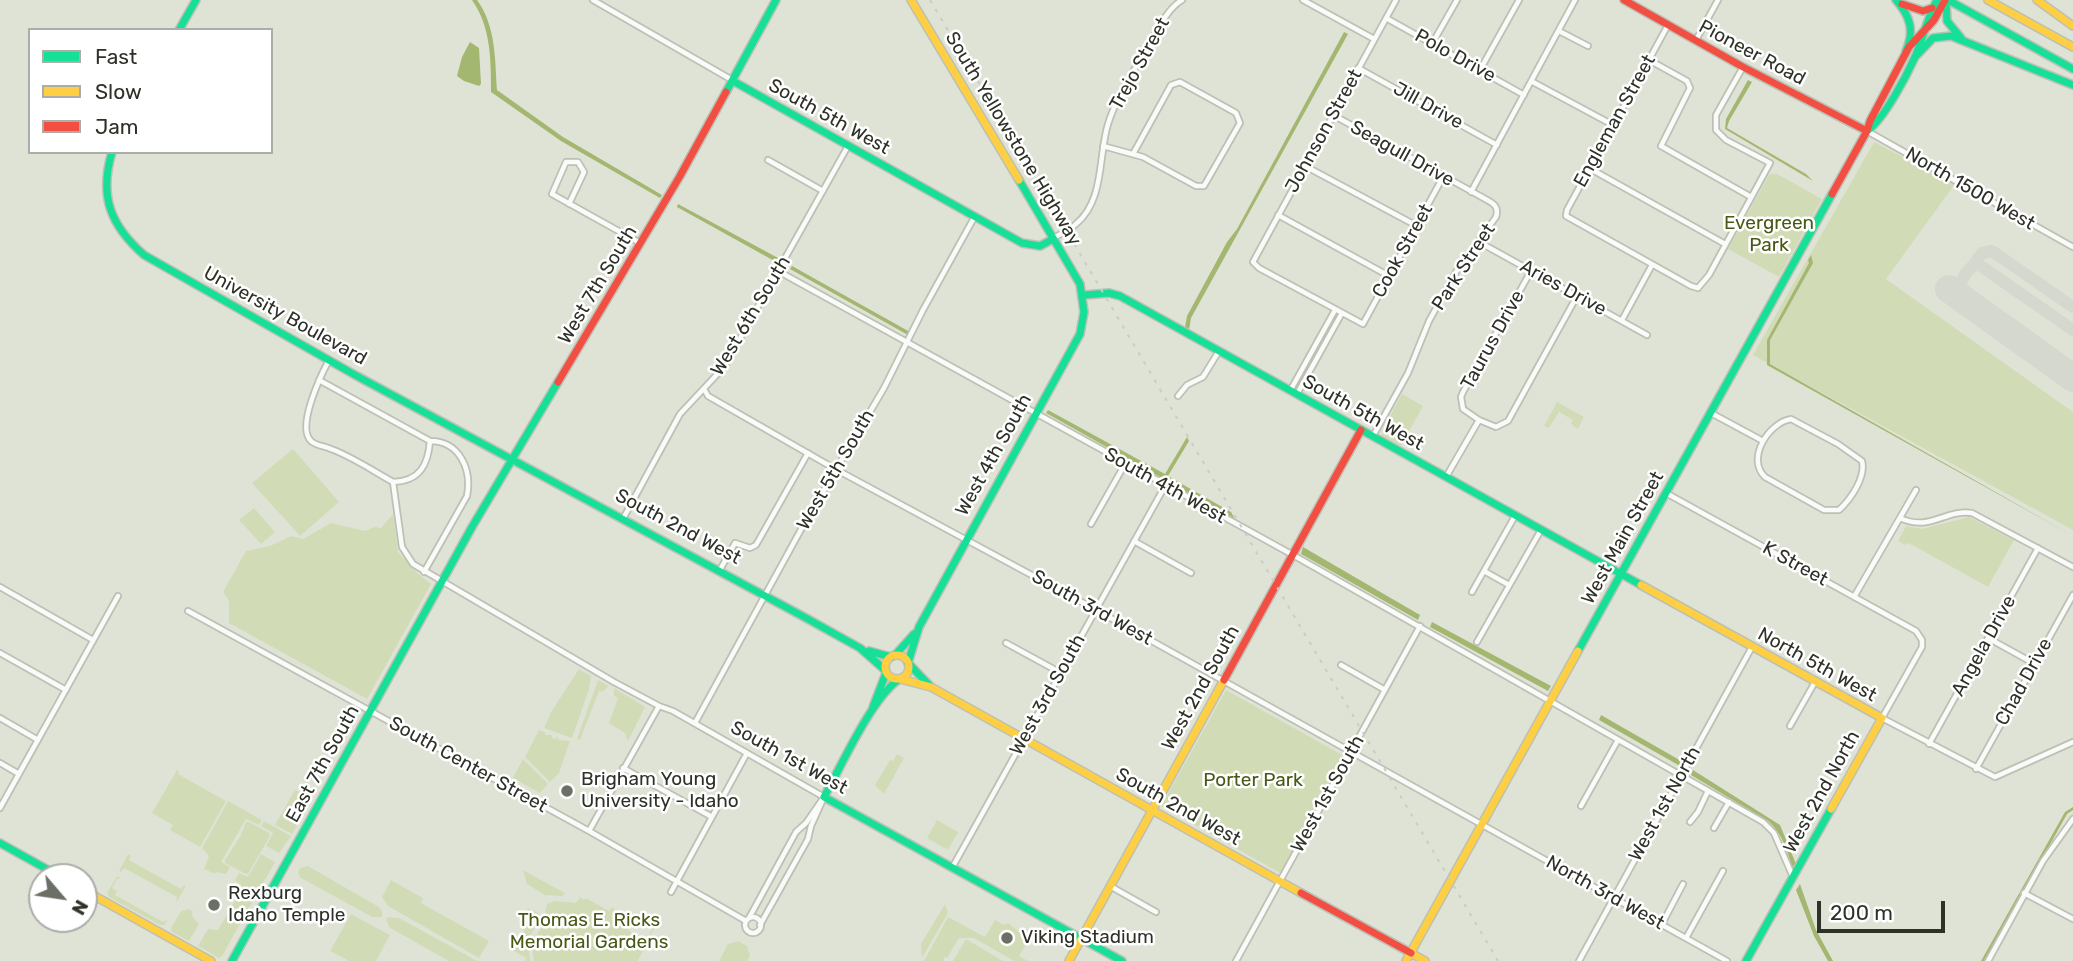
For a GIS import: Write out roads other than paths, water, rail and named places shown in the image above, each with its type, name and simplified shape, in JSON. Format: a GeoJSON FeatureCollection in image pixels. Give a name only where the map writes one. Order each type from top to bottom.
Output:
{"type":"FeatureCollection","features":[{"type":"Feature","properties":{"kind":"main road"},"geometry":{"type":"LineString","coordinates":[[180,28],[196,0]]}},
{"type":"Feature","properties":{"kind":"main road","name":"West 7th South"},"geometry":{"type":"LineString","coordinates":[[441,582],[641,243],[776,0]]}},
{"type":"Feature","properties":{"kind":"main road","name":"South Yellowstone Highway"},"geometry":{"type":"LineString","coordinates":[[911,0],[1077,277],[1085,295]]}},
{"type":"Feature","properties":{"kind":"main road","name":"Pioneer Road"},"geometry":{"type":"LineString","coordinates":[[1624,0],[1743,67],[1867,131]]}},
{"type":"Feature","properties":{"kind":"main road"},"geometry":{"type":"LineString","coordinates":[[1897,0],[1925,11],[1932,8]]}},
{"type":"Feature","properties":{"kind":"main road"},"geometry":{"type":"LineString","coordinates":[[1897,0],[1912,26],[1906,51]]}},
{"type":"Feature","properties":{"kind":"main road","name":"West Main Street"},"geometry":{"type":"LineString","coordinates":[[1867,131],[1878,122],[1915,57],[1937,0]]}},
{"type":"Feature","properties":{"kind":"main road"},"geometry":{"type":"LineString","coordinates":[[1966,41],[1949,26],[1945,12],[1947,0],[2073,69]]}},
{"type":"Feature","properties":{"kind":"main road","name":"West Main Street"},"geometry":{"type":"LineString","coordinates":[[1406,961],[1867,131],[1906,51],[1947,0]]}},
{"type":"Feature","properties":{"kind":"main road"},"geometry":{"type":"LineString","coordinates":[[1988,0],[2073,47]]}},
{"type":"Feature","properties":{"kind":"main road"},"geometry":{"type":"LineString","coordinates":[[2037,0],[2073,26]]}},
{"type":"Feature","properties":{"kind":"main road"},"geometry":{"type":"LineString","coordinates":[[1915,57],[1927,42],[1936,37],[1951,36],[2073,85]]}},
{"type":"Feature","properties":{"kind":"main road","name":"South 5th West"},"geometry":{"type":"LineString","coordinates":[[733,80],[1028,245],[1040,246],[1053,239]]}},
{"type":"Feature","properties":{"kind":"main road","name":"University Boulevard"},"geometry":{"type":"LineString","coordinates":[[112,154],[106,176],[109,209],[115,225],[144,255],[426,412],[515,458]]}},
{"type":"Feature","properties":{"kind":"main road","name":"South 5th West"},"geometry":{"type":"LineString","coordinates":[[1085,295],[1110,293],[1120,296],[1621,574]]}},
{"type":"Feature","properties":{"kind":"main road","name":"West 4th South"},"geometry":{"type":"LineString","coordinates":[[892,656],[905,647],[919,627],[1080,334],[1086,311],[1085,295]]}},
{"type":"Feature","properties":{"kind":"main road","name":"West 2nd South"},"geometry":{"type":"LineString","coordinates":[[1069,961],[1362,430]]}},
{"type":"Feature","properties":{"kind":"main road","name":"South 2nd West"},"geometry":{"type":"LineString","coordinates":[[515,458],[721,568],[860,648],[885,671]]}},
{"type":"Feature","properties":{"kind":"main road","name":"North 5th West"},"geometry":{"type":"LineString","coordinates":[[1621,574],[1882,718]]}},
{"type":"Feature","properties":{"kind":"main road","name":"East 7th South"},"geometry":{"type":"LineString","coordinates":[[232,961],[441,582]]}},
{"type":"Feature","properties":{"kind":"main road","name":"West 4th South"},"geometry":{"type":"LineString","coordinates":[[908,663],[919,627]]}},
{"type":"Feature","properties":{"kind":"main road","name":"South 2nd West"},"geometry":{"type":"LineString","coordinates":[[860,648],[892,656]]}},
{"type":"Feature","properties":{"kind":"main road"},"geometry":{"type":"LineString","coordinates":[[824,797],[870,715],[890,686],[907,673],[908,663],[901,656],[892,656],[886,662],[870,715]]}},
{"type":"Feature","properties":{"kind":"main road","name":"South 2nd West"},"geometry":{"type":"LineString","coordinates":[[908,663],[931,687]]}},
{"type":"Feature","properties":{"kind":"main road"},"geometry":{"type":"LineString","coordinates":[[885,671],[891,678],[899,679]]}},
{"type":"Feature","properties":{"kind":"main road","name":"South 2nd West"},"geometry":{"type":"LineString","coordinates":[[899,679],[931,687],[1425,961]]}},
{"type":"Feature","properties":{"kind":"main road","name":"West 2nd North"},"geometry":{"type":"LineString","coordinates":[[1746,961],[1882,718]]}},
{"type":"Feature","properties":{"kind":"main road","name":"South 1st West"},"geometry":{"type":"LineString","coordinates":[[824,797],[1122,961]]}},
{"type":"Feature","properties":{"kind":"main road"},"geometry":{"type":"LineString","coordinates":[[0,843],[36,863]]}},
{"type":"Feature","properties":{"kind":"main road"},"geometry":{"type":"LineString","coordinates":[[98,898],[211,961]]}},
{"type":"Feature","properties":{"kind":"street","name":"South 5th West"},"geometry":{"type":"LineString","coordinates":[[593,0],[733,80]]}},
{"type":"Feature","properties":{"kind":"street","name":"Trejo Street"},"geometry":{"type":"LineString","coordinates":[[1053,239],[1077,224],[1090,206],[1099,181],[1108,124],[1119,98],[1161,23],[1182,0]]}},
{"type":"Feature","properties":{"kind":"street"},"geometry":{"type":"LineString","coordinates":[[1303,0],[1374,39]]}},
{"type":"Feature","properties":{"kind":"street","name":"Johnson Street"},"geometry":{"type":"LineString","coordinates":[[1335,310],[1259,268],[1253,261],[1396,0]]}},
{"type":"Feature","properties":{"kind":"street"},"geometry":{"type":"LineString","coordinates":[[1432,44],[1457,0]]}},
{"type":"Feature","properties":{"kind":"street"},"geometry":{"type":"LineString","coordinates":[[1480,71],[1519,0]]}},
{"type":"Feature","properties":{"kind":"street"},"geometry":{"type":"LineString","coordinates":[[1471,192],[1575,0]]}},
{"type":"Feature","properties":{"kind":"street"},"geometry":{"type":"LineString","coordinates":[[1696,41],[1718,0]]}},
{"type":"Feature","properties":{"kind":"street","name":"Polo Drive"},"geometry":{"type":"LineString","coordinates":[[1386,18],[1524,95]]}},
{"type":"Feature","properties":{"kind":"street","name":"Engleman Street"},"geometry":{"type":"LineString","coordinates":[[1652,265],[1567,218],[1567,210],[1668,25]]}},
{"type":"Feature","properties":{"kind":"street"},"geometry":{"type":"LineString","coordinates":[[1559,31],[1588,46]]}},
{"type":"Feature","properties":{"kind":"street"},"geometry":{"type":"LineString","coordinates":[[1649,60],[1687,81],[1690,88],[1661,146],[1751,197]]}},
{"type":"Feature","properties":{"kind":"street"},"geometry":{"type":"LineString","coordinates":[[1622,320],[1652,265],[1699,290],[1770,163],[1726,139],[1716,130],[1716,116],[1743,67]]}},
{"type":"Feature","properties":{"kind":"street","name":"Jill Drive"},"geometry":{"type":"LineString","coordinates":[[1358,68],[1497,145]]}},
{"type":"Feature","properties":{"kind":"street"},"geometry":{"type":"LineString","coordinates":[[1531,81],[1613,125]]}},
{"type":"Feature","properties":{"kind":"street"},"geometry":{"type":"LineString","coordinates":[[1103,146],[1133,154],[1196,186],[1204,186],[1241,123],[1240,117],[1180,82],[1175,82],[1133,154]]}},
{"type":"Feature","properties":{"kind":"street","name":"Seagull Drive"},"geometry":{"type":"LineString","coordinates":[[1332,115],[1471,192]]}},
{"type":"Feature","properties":{"kind":"street","name":"North 1500 West"},"geometry":{"type":"LineString","coordinates":[[1867,131],[2073,247]]}},
{"type":"Feature","properties":{"kind":"street","name":"West 6th South"},"geometry":{"type":"LineString","coordinates":[[624,517],[680,414],[724,367],[848,146]]}},
{"type":"Feature","properties":{"kind":"street"},"geometry":{"type":"LineString","coordinates":[[768,160],[823,191]]}},
{"type":"Feature","properties":{"kind":"street"},"geometry":{"type":"LineString","coordinates":[[569,204],[584,172],[578,162],[572,161],[566,162],[552,194],[569,204],[641,243]]}},
{"type":"Feature","properties":{"kind":"street"},"geometry":{"type":"LineString","coordinates":[[1305,166],[1417,226]]}},
{"type":"Feature","properties":{"kind":"street"},"geometry":{"type":"LineString","coordinates":[[1589,169],[1725,244]]}},
{"type":"Feature","properties":{"kind":"street","name":"Cook Street"},"geometry":{"type":"LineString","coordinates":[[1342,313],[1363,324],[1443,177]]}},
{"type":"Feature","properties":{"kind":"street","name":"Park Street"},"geometry":{"type":"LineString","coordinates":[[1373,436],[1408,373],[1436,309],[1456,272],[1496,217],[1496,205],[1471,192]]}},
{"type":"Feature","properties":{"kind":"street"},"geometry":{"type":"LineString","coordinates":[[1278,215],[1389,276]]}},
{"type":"Feature","properties":{"kind":"street","name":"West 5th South"},"geometry":{"type":"LineString","coordinates":[[695,723],[908,344],[917,321],[975,216]]}},
{"type":"Feature","properties":{"kind":"street","name":"Aries Drive"},"geometry":{"type":"LineString","coordinates":[[1479,242],[1647,335]]}},
{"type":"Feature","properties":{"kind":"street","name":"South 4th West"},"geometry":{"type":"LineString","coordinates":[[778,271],[1420,626],[1763,822],[1774,833],[1793,877]]}},
{"type":"Feature","properties":{"kind":"street","name":"Taurus Drive"},"geometry":{"type":"LineString","coordinates":[[1446,477],[1479,419],[1463,409],[1461,397],[1531,271]]}},
{"type":"Feature","properties":{"kind":"street"},"geometry":{"type":"LineString","coordinates":[[1479,419],[1496,427],[1508,421],[1577,296]]}},
{"type":"Feature","properties":{"kind":"street"},"geometry":{"type":"LineString","coordinates":[[1335,310],[1342,313],[1294,393],[1335,310]]}},
{"type":"Feature","properties":{"kind":"street"},"geometry":{"type":"LineString","coordinates":[[1178,396],[1187,385],[1203,377],[1219,351]]}},
{"type":"Feature","properties":{"kind":"street"},"geometry":{"type":"LineString","coordinates":[[330,359],[319,380],[310,409],[307,432],[309,440],[332,449],[393,482],[404,482],[423,470],[430,441]]}},
{"type":"Feature","properties":{"kind":"street"},"geometry":{"type":"LineString","coordinates":[[319,380],[430,441],[444,442],[462,457],[470,484],[467,496],[424,572]]}},
{"type":"Feature","properties":{"kind":"street","name":"South 3rd West"},"geometry":{"type":"LineString","coordinates":[[704,389],[708,396],[837,470],[1096,609],[1482,824]]}},
{"type":"Feature","properties":{"kind":"street"},"geometry":{"type":"LineString","coordinates":[[1711,413],[1763,441]]}},
{"type":"Feature","properties":{"kind":"street"},"geometry":{"type":"LineString","coordinates":[[1783,421],[1798,422],[1859,457],[1863,468],[1856,487],[1839,510],[1824,510],[1761,474],[1756,462],[1763,441],[1783,421]]}},
{"type":"Feature","properties":{"kind":"street"},"geometry":{"type":"LineString","coordinates":[[721,568],[735,543],[750,548],[756,545],[808,453]]}},
{"type":"Feature","properties":{"kind":"street"},"geometry":{"type":"LineString","coordinates":[[1091,524],[1125,464]]}},
{"type":"Feature","properties":{"kind":"street","name":"South 1st West"},"geometry":{"type":"LineString","coordinates":[[393,482],[402,547],[413,564],[659,706],[695,723],[824,797]]}},
{"type":"Feature","properties":{"kind":"street","name":"West 3rd South"},"geometry":{"type":"LineString","coordinates":[[952,868],[1165,486]]}},
{"type":"Feature","properties":{"kind":"street"},"geometry":{"type":"LineString","coordinates":[[1854,597],[1916,490]]}},
{"type":"Feature","properties":{"kind":"street","name":"K Street"},"geometry":{"type":"LineString","coordinates":[[1666,493],[1910,626],[1921,638]]}},
{"type":"Feature","properties":{"kind":"street"},"geometry":{"type":"LineString","coordinates":[[1900,518],[1912,523],[1924,523],[1959,513],[1972,513],[2073,567]]}},
{"type":"Feature","properties":{"kind":"street"},"geometry":{"type":"LineString","coordinates":[[1472,592],[1515,516]]}},
{"type":"Feature","properties":{"kind":"street"},"geometry":{"type":"LineString","coordinates":[[1477,642],[1541,530]]}},
{"type":"Feature","properties":{"kind":"street"},"geometry":{"type":"LineString","coordinates":[[1134,541],[1191,573]]}},
{"type":"Feature","properties":{"kind":"street","name":"Angela Drive"},"geometry":{"type":"LineString","coordinates":[[1929,744],[2038,548]]}},
{"type":"Feature","properties":{"kind":"street"},"geometry":{"type":"LineString","coordinates":[[1484,571],[1509,585]]}},
{"type":"Feature","properties":{"kind":"street"},"geometry":{"type":"LineString","coordinates":[[0,587],[93,640]]}},
{"type":"Feature","properties":{"kind":"street","name":"Chad Drive"},"geometry":{"type":"LineString","coordinates":[[1976,769],[2073,595]]}},
{"type":"Feature","properties":{"kind":"street"},"geometry":{"type":"LineString","coordinates":[[0,808],[118,596]]}},
{"type":"Feature","properties":{"kind":"street","name":"South Center Street"},"geometry":{"type":"LineString","coordinates":[[188,611],[748,920]]}},
{"type":"Feature","properties":{"kind":"street","name":"West 1st South"},"geometry":{"type":"LineString","coordinates":[[1236,961],[1420,626]]}},
{"type":"Feature","properties":{"kind":"street","name":"West 2nd North"},"geometry":{"type":"LineString","coordinates":[[1882,718],[1922,648],[1921,638]]}},
{"type":"Feature","properties":{"kind":"street"},"geometry":{"type":"LineString","coordinates":[[1988,638],[2035,663]]}},
{"type":"Feature","properties":{"kind":"street"},"geometry":{"type":"LineString","coordinates":[[1006,643],[1061,673]]}},
{"type":"Feature","properties":{"kind":"street","name":"West 1st North"},"geometry":{"type":"LineString","coordinates":[[1579,961],[1752,647]]}},
{"type":"Feature","properties":{"kind":"street"},"geometry":{"type":"LineString","coordinates":[[0,653],[66,690]]}},
{"type":"Feature","properties":{"kind":"street"},"geometry":{"type":"LineString","coordinates":[[1340,665],[1385,690]]}},
{"type":"Feature","properties":{"kind":"street"},"geometry":{"type":"LineString","coordinates":[[1790,726],[1815,682]]}},
{"type":"Feature","properties":{"kind":"street"},"geometry":{"type":"LineString","coordinates":[[589,831],[659,706]]}},
{"type":"Feature","properties":{"kind":"street"},"geometry":{"type":"LineString","coordinates":[[0,718],[38,740]]}},
{"type":"Feature","properties":{"kind":"street","name":"North 5th West"},"geometry":{"type":"LineString","coordinates":[[1882,718],[1992,776],[2000,776],[2073,742]]}},
{"type":"Feature","properties":{"kind":"street"},"geometry":{"type":"LineString","coordinates":[[1581,806],[1618,740]]}},
{"type":"Feature","properties":{"kind":"street"},"geometry":{"type":"LineString","coordinates":[[671,892],[747,753]]}},
{"type":"Feature","properties":{"kind":"street"},"geometry":{"type":"LineString","coordinates":[[0,763],[19,774]]}},
{"type":"Feature","properties":{"kind":"street"},"geometry":{"type":"LineString","coordinates":[[623,768],[712,817]]}},
{"type":"Feature","properties":{"kind":"street"},"geometry":{"type":"LineString","coordinates":[[1689,822],[1698,812],[1709,790]]}},
{"type":"Feature","properties":{"kind":"street"},"geometry":{"type":"LineString","coordinates":[[824,797],[808,839],[758,930],[752,933],[746,928],[748,920],[796,832],[806,823],[824,797]]}},
{"type":"Feature","properties":{"kind":"street"},"geometry":{"type":"LineString","coordinates":[[1714,828],[1729,802]]}},
{"type":"Feature","properties":{"kind":"street"},"geometry":{"type":"LineString","coordinates":[[1988,961],[2043,861],[2072,822]]}},
{"type":"Feature","properties":{"kind":"street","name":"North 3rd West"},"geometry":{"type":"LineString","coordinates":[[1482,824],[1727,961]]}},
{"type":"Feature","properties":{"kind":"street"},"geometry":{"type":"LineString","coordinates":[[1686,938],[1723,871]]}},
{"type":"Feature","properties":{"kind":"street"},"geometry":{"type":"LineString","coordinates":[[1662,924],[1683,884]]}},
{"type":"Feature","properties":{"kind":"street"},"geometry":{"type":"LineString","coordinates":[[1110,887],[1156,912]]}},
{"type":"Feature","properties":{"kind":"street"},"geometry":{"type":"LineString","coordinates":[[2024,893],[2073,919]]}},
{"type":"Feature","properties":{"kind":"street"},"geometry":{"type":"LineString","coordinates":[[748,920],[755,918],[760,925]]}},
{"type":"Feature","properties":{"kind":"railway"},"geometry":{"type":"LineString","coordinates":[[930,0],[1498,961]]}},
{"type":"Feature","properties":{"kind":"place","name":"Brigham Young University - Idaho"},"geometry":{"type":"Point","coordinates":[567,791]}},
{"type":"Feature","properties":{"kind":"place","name":"Rexburg Idaho Temple"},"geometry":{"type":"Point","coordinates":[214,905]}},
{"type":"Feature","properties":{"kind":"place","name":"Viking Stadium"},"geometry":{"type":"Point","coordinates":[1007,938]}},
{"type":"Feature","properties":{"kind":"park label","name":"Evergreen Park"},"geometry":{"type":"Point","coordinates":[1769,235]}},
{"type":"Feature","properties":{"kind":"park label","name":"Porter Park"},"geometry":{"type":"Point","coordinates":[1253,781]}},
{"type":"Feature","properties":{"kind":"park label","name":"Thomas E. Ricks Memorial Gardens"},"geometry":{"type":"Point","coordinates":[589,932]}}]}
